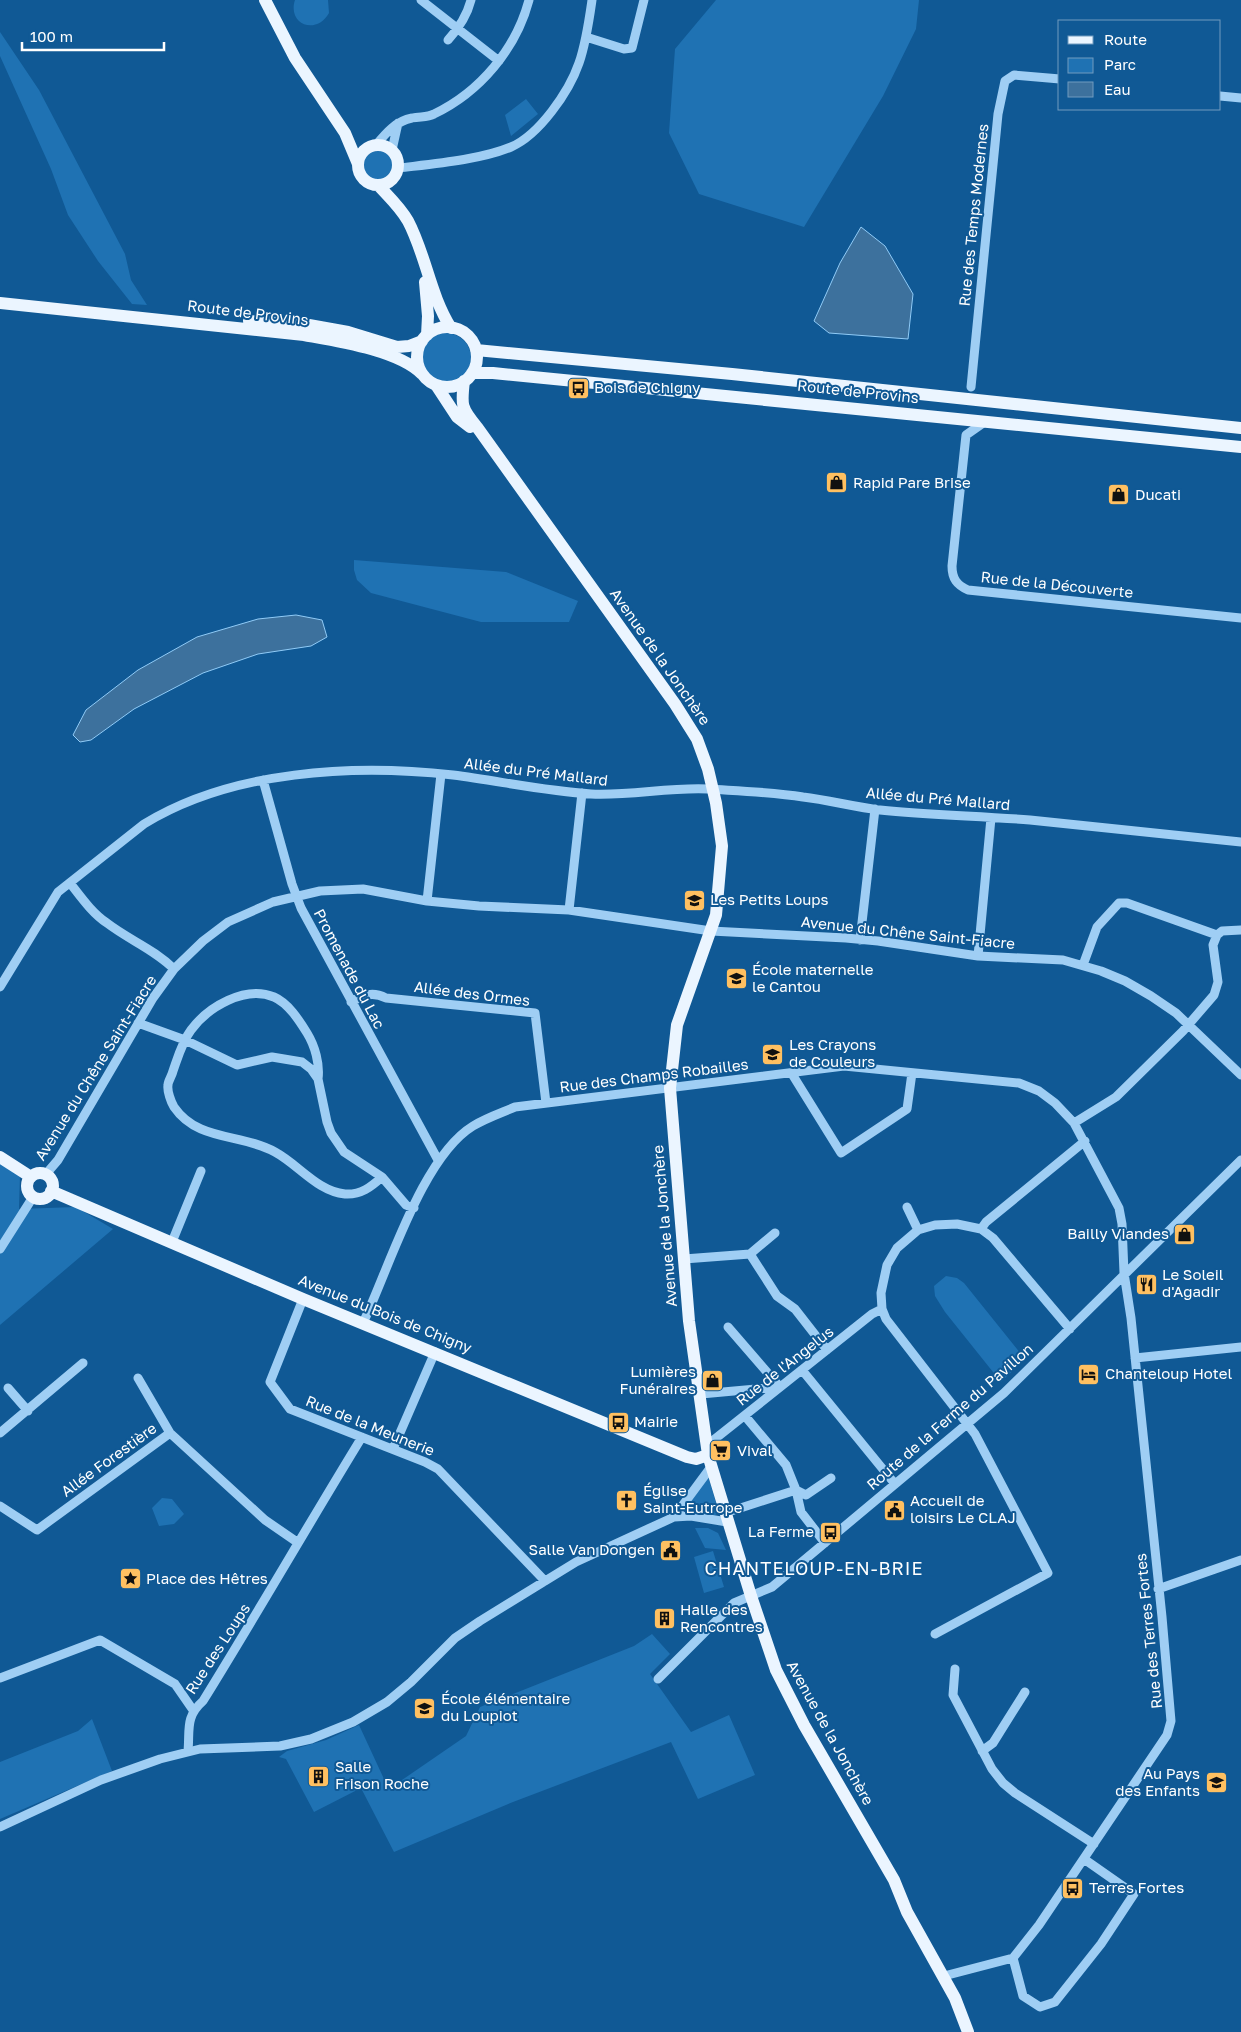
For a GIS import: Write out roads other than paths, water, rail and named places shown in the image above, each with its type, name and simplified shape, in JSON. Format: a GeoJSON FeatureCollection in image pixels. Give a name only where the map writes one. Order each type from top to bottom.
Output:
{"type":"FeatureCollection","features":[{"type":"Feature","properties":{"kind":"main road"},"geometry":{"type":"LineString","coordinates":[[265,0],[295,58],[346,133],[358,164],[358,169],[364,179],[373,185],[384,185],[396,173]]}},
{"type":"Feature","properties":{"kind":"main road"},"geometry":{"type":"LineString","coordinates":[[346,133],[373,146],[388,147],[396,155],[398,206]]}},
{"type":"Feature","properties":{"kind":"main road"},"geometry":{"type":"LineString","coordinates":[[358,164],[362,154],[373,146]]}},
{"type":"Feature","properties":{"kind":"main road"},"geometry":{"type":"LineString","coordinates":[[378,185],[398,206],[408,221],[424,262],[434,294],[442,313],[451,328],[467,336],[476,350],[475,366],[468,377],[455,386],[445,387],[436,385],[428,380],[422,374],[417,356],[425,338],[428,316],[424,262]]}},
{"type":"Feature","properties":{"kind":"main road","name":"Route de Provins"},"geometry":{"type":"LineString","coordinates":[[0,304],[308,325],[348,332],[397,348],[414,345],[425,338]]}},
{"type":"Feature","properties":{"kind":"main road","name":"Route de Provins"},"geometry":{"type":"LineString","coordinates":[[64,309],[304,335],[347,344],[403,360],[422,374]]}},
{"type":"Feature","properties":{"kind":"main road"},"geometry":{"type":"LineString","coordinates":[[425,338],[435,330],[451,328]]}},
{"type":"Feature","properties":{"kind":"main road","name":"Route de Provins"},"geometry":{"type":"LineString","coordinates":[[476,350],[1241,428]]}},
{"type":"Feature","properties":{"kind":"main road","name":"Route de Provins"},"geometry":{"type":"LineString","coordinates":[[468,377],[493,373],[950,417],[1241,448]]}},
{"type":"Feature","properties":{"kind":"main road","name":"Avenue de la Jonchère"},"geometry":{"type":"LineString","coordinates":[[468,377],[462,406],[466,414],[675,704],[697,739],[708,768],[722,846],[716,915],[682,1006],[677,1025],[670,1088],[694,1365],[701,1394],[707,1450],[726,1517],[776,1670],[804,1724],[894,1880],[907,1912],[944,1976],[963,2016],[968,2032]]}},
{"type":"Feature","properties":{"kind":"main road"},"geometry":{"type":"LineString","coordinates":[[436,385],[457,417],[482,436]]}},
{"type":"Feature","properties":{"kind":"main road"},"geometry":{"type":"LineString","coordinates":[[0,1157],[31,1177]]}},
{"type":"Feature","properties":{"kind":"main road"},"geometry":{"type":"LineString","coordinates":[[38,1173],[46,1174],[52,1182],[51,1191],[43,1198],[33,1196],[27,1187],[31,1177],[38,1173]]}},
{"type":"Feature","properties":{"kind":"main road","name":"Avenue du Bois de Chigny"},"geometry":{"type":"LineString","coordinates":[[51,1191],[687,1457],[696,1459],[707,1450]]}},
{"type":"Feature","properties":{"kind":"street"},"geometry":{"type":"LineString","coordinates":[[421,0],[499,61]]}},
{"type":"Feature","properties":{"kind":"street"},"geometry":{"type":"LineString","coordinates":[[448,40],[458,30],[468,11],[471,0]]}},
{"type":"Feature","properties":{"kind":"street"},"geometry":{"type":"LineString","coordinates":[[373,146],[398,123],[413,117],[432,116],[479,83],[499,61],[521,22],[529,0]]}},
{"type":"Feature","properties":{"kind":"street"},"geometry":{"type":"LineString","coordinates":[[396,173],[492,153],[512,146],[536,129],[558,104],[579,65],[592,0]]}},
{"type":"Feature","properties":{"kind":"street"},"geometry":{"type":"LineString","coordinates":[[586,37],[624,50],[632,48],[644,0]]}},
{"type":"Feature","properties":{"kind":"street","name":"Rue des Temps Modernes"},"geometry":{"type":"LineString","coordinates":[[971,387],[998,114],[1005,81],[1014,75],[1058,80]]}},
{"type":"Feature","properties":{"kind":"street"},"geometry":{"type":"LineString","coordinates":[[1221,96],[1241,98]]}},
{"type":"Feature","properties":{"kind":"street"},"geometry":{"type":"LineString","coordinates":[[392,150],[398,123]]}},
{"type":"Feature","properties":{"kind":"street"},"geometry":{"type":"LineString","coordinates":[[952,398],[971,387],[989,402]]}},
{"type":"Feature","properties":{"kind":"street"},"geometry":{"type":"LineString","coordinates":[[950,417],[966,435],[986,421]]}},
{"type":"Feature","properties":{"kind":"street","name":"Rue de la Découverte"},"geometry":{"type":"LineString","coordinates":[[966,435],[952,566],[953,578],[962,587],[968,590],[1241,618]]}},
{"type":"Feature","properties":{"kind":"street","name":"Allée du Pré Mallard"},"geometry":{"type":"LineString","coordinates":[[0,987],[58,892],[138,829],[159,815],[202,797],[263,780],[306,774],[349,771],[441,774],[582,793],[615,795],[649,791],[713,789],[800,796],[875,809],[1028,820],[1241,842]]}},
{"type":"Feature","properties":{"kind":"street"},"geometry":{"type":"LineString","coordinates":[[428,901],[441,774]]}},
{"type":"Feature","properties":{"kind":"street","name":"Promenade du Lac"},"geometry":{"type":"LineString","coordinates":[[263,780],[296,896],[351,1002],[438,1160]]}},
{"type":"Feature","properties":{"kind":"street"},"geometry":{"type":"LineString","coordinates":[[569,910],[582,793]]}},
{"type":"Feature","properties":{"kind":"street"},"geometry":{"type":"LineString","coordinates":[[860,940],[875,809]]}},
{"type":"Feature","properties":{"kind":"street"},"geometry":{"type":"LineString","coordinates":[[978,956],[992,818]]}},
{"type":"Feature","properties":{"kind":"street"},"geometry":{"type":"LineString","coordinates":[[70,883],[89,907],[106,923],[160,956],[174,969]]}},
{"type":"Feature","properties":{"kind":"street","name":"Avenue du Chêne Saint-Fiacre"},"geometry":{"type":"LineString","coordinates":[[46,1174],[58,1160],[153,998],[174,969],[203,941],[228,922],[273,902],[320,891],[363,889],[428,901],[479,906],[569,910],[711,932],[878,940],[978,956],[1063,960],[1083,965],[1125,981],[1151,996],[1176,1013],[1241,1075]]}},
{"type":"Feature","properties":{"kind":"street"},"geometry":{"type":"LineString","coordinates":[[1083,965],[1097,927],[1119,903],[1126,902],[1217,935]]}},
{"type":"Feature","properties":{"kind":"street"},"geometry":{"type":"LineString","coordinates":[[1074,1123],[1116,1097],[1214,995],[1218,982],[1213,945],[1217,935],[1222,930],[1241,930]]}},
{"type":"Feature","properties":{"kind":"street"},"geometry":{"type":"LineString","coordinates":[[382,1177],[365,1191],[346,1194],[328,1189],[316,1183],[295,1164],[273,1151],[249,1142],[197,1128],[182,1118],[172,1103],[167,1086],[185,1040],[203,1017],[228,1001],[250,993],[274,997],[297,1016],[312,1041],[320,1069],[318,1079],[327,1122],[334,1138],[344,1152],[382,1177],[406,1206],[414,1208]]}},
{"type":"Feature","properties":{"kind":"street","name":"Allée des Ormes"},"geometry":{"type":"LineString","coordinates":[[351,1002],[366,994],[377,994],[386,998],[535,1013],[546,1103]]}},
{"type":"Feature","properties":{"kind":"street"},"geometry":{"type":"LineString","coordinates":[[138,1023],[185,1040],[237,1065],[272,1057],[302,1062],[311,1069],[318,1079]]}},
{"type":"Feature","properties":{"kind":"street","name":"Rue des Champs Robailles"},"geometry":{"type":"LineString","coordinates":[[363,1323],[414,1208],[438,1160],[455,1140],[472,1126],[514,1107],[792,1074],[844,1066],[1019,1083],[1039,1091],[1055,1103],[1074,1123],[1119,1208],[1122,1224],[1124,1273]]}},
{"type":"Feature","properties":{"kind":"street"},"geometry":{"type":"LineString","coordinates":[[792,1074],[841,1153],[907,1108],[912,1073]]}},
{"type":"Feature","properties":{"kind":"street"},"geometry":{"type":"LineString","coordinates":[[981,1229],[986,1222],[1085,1141]]}},
{"type":"Feature","properties":{"kind":"street","name":"Route de la Ferme du Pavillon"},"geometry":{"type":"LineString","coordinates":[[658,1679],[734,1603],[772,1586],[968,1424],[1012,1385],[1241,1160]]}},
{"type":"Feature","properties":{"kind":"street"},"geometry":{"type":"LineString","coordinates":[[172,1242],[201,1171]]}},
{"type":"Feature","properties":{"kind":"street"},"geometry":{"type":"LineString","coordinates":[[0,1249],[33,1196]]}},
{"type":"Feature","properties":{"kind":"street"},"geometry":{"type":"LineString","coordinates":[[907,1207],[918,1230]]}},
{"type":"Feature","properties":{"kind":"street"},"geometry":{"type":"LineString","coordinates":[[935,1634],[1048,1573],[975,1434],[891,1326],[882,1309],[881,1293],[887,1265],[897,1248],[918,1230],[935,1225],[957,1224],[981,1229],[1002,1246],[1070,1328]]}},
{"type":"Feature","properties":{"kind":"street"},"geometry":{"type":"LineString","coordinates":[[684,1259],[750,1254],[775,1233]]}},
{"type":"Feature","properties":{"kind":"street"},"geometry":{"type":"LineString","coordinates":[[750,1254],[777,1296],[795,1309],[828,1350]]}},
{"type":"Feature","properties":{"kind":"street","name":"Rue des Terres Fortes"},"geometry":{"type":"LineString","coordinates":[[1013,1958],[1039,1925],[1167,1735],[1171,1721],[1130,1301],[1124,1273]]}},
{"type":"Feature","properties":{"kind":"street","name":"Rue de la Meunerie"},"geometry":{"type":"LineString","coordinates":[[303,1298],[270,1382],[290,1409],[425,1462],[438,1469],[545,1581]]}},
{"type":"Feature","properties":{"kind":"street","name":"Rue de l'Angelus"},"geometry":{"type":"LineString","coordinates":[[707,1450],[779,1386],[828,1350],[872,1314],[882,1309]]}},
{"type":"Feature","properties":{"kind":"street"},"geometry":{"type":"LineString","coordinates":[[728,1328],[779,1386]]}},
{"type":"Feature","properties":{"kind":"street"},"geometry":{"type":"LineString","coordinates":[[1135,1358],[1241,1347]]}},
{"type":"Feature","properties":{"kind":"street"},"geometry":{"type":"LineString","coordinates":[[393,1450],[435,1352]]}},
{"type":"Feature","properties":{"kind":"street"},"geometry":{"type":"LineString","coordinates":[[0,1433],[83,1363]]}},
{"type":"Feature","properties":{"kind":"street"},"geometry":{"type":"LineString","coordinates":[[802,1370],[896,1484]]}},
{"type":"Feature","properties":{"kind":"street"},"geometry":{"type":"LineString","coordinates":[[138,1378],[170,1433]]}},
{"type":"Feature","properties":{"kind":"street"},"geometry":{"type":"LineString","coordinates":[[701,1394],[779,1386]]}},
{"type":"Feature","properties":{"kind":"street"},"geometry":{"type":"LineString","coordinates":[[8,1388],[28,1411]]}},
{"type":"Feature","properties":{"kind":"street"},"geometry":{"type":"LineString","coordinates":[[744,1416],[786,1465],[796,1490],[801,1512],[825,1543]]}},
{"type":"Feature","properties":{"kind":"street","name":"Allée Forestière"},"geometry":{"type":"LineString","coordinates":[[0,1506],[37,1530],[170,1433],[265,1520],[297,1542]]}},
{"type":"Feature","properties":{"kind":"street","name":"Rue des Loups"},"geometry":{"type":"LineString","coordinates":[[188,1751],[189,1724],[193,1710],[203,1701],[260,1608],[297,1542],[362,1437]]}},
{"type":"Feature","properties":{"kind":"street"},"geometry":{"type":"LineString","coordinates":[[674,1517],[711,1467]]}},
{"type":"Feature","properties":{"kind":"street"},"geometry":{"type":"LineString","coordinates":[[0,1827],[119,1773],[188,1751],[280,1746],[311,1739],[360,1718],[387,1702],[411,1682],[455,1638],[576,1562],[674,1517],[726,1517],[796,1490],[806,1495],[831,1478]]}},
{"type":"Feature","properties":{"kind":"street"},"geometry":{"type":"LineString","coordinates":[[1158,1589],[1241,1560]]}},
{"type":"Feature","properties":{"kind":"street"},"geometry":{"type":"LineString","coordinates":[[0,1678],[100,1640],[175,1684],[193,1710]]}},
{"type":"Feature","properties":{"kind":"street"},"geometry":{"type":"LineString","coordinates":[[955,1669],[953,1695],[992,1769],[1004,1783],[1094,1844]]}},
{"type":"Feature","properties":{"kind":"street"},"geometry":{"type":"LineString","coordinates":[[982,1751],[994,1743],[1026,1692]]}},
{"type":"Feature","properties":{"kind":"street"},"geometry":{"type":"LineString","coordinates":[[944,1976],[1013,1958],[1023,1996],[1040,2007],[1055,2002],[1101,1944],[1134,1894],[1084,1859]]}},
{"type":"Feature","properties":{"kind":"water"},"geometry":{"type":"Polygon","coordinates":[[[861,227],[885,246],[913,294],[908,339],[829,333],[814,321],[840,263],[861,227]]]}},
{"type":"Feature","properties":{"kind":"water"},"geometry":{"type":"Polygon","coordinates":[[[296,615],[322,620],[327,637],[311,646],[258,654],[203,673],[134,709],[91,740],[80,742],[73,735],[86,710],[138,670],[197,637],[258,619],[296,615]]]}},
{"type":"Feature","properties":{"kind":"place","name":"Bois de Chigny"},"geometry":{"type":"Point","coordinates":[578,388]}},
{"type":"Feature","properties":{"kind":"place","name":"Rapid Pare Brise"},"geometry":{"type":"Point","coordinates":[837,483]}},
{"type":"Feature","properties":{"kind":"place","name":"Ducati"},"geometry":{"type":"Point","coordinates":[1119,495]}},
{"type":"Feature","properties":{"kind":"place","name":"Les Petits Loups"},"geometry":{"type":"Point","coordinates":[694,900]}},
{"type":"Feature","properties":{"kind":"place","name":"École maternelle le Cantou"},"geometry":{"type":"Point","coordinates":[736,979]}},
{"type":"Feature","properties":{"kind":"place","name":"Les Crayons de Couleurs"},"geometry":{"type":"Point","coordinates":[773,1054]}},
{"type":"Feature","properties":{"kind":"place","name":"Bailly Viandes"},"geometry":{"type":"Point","coordinates":[1185,1234]}},
{"type":"Feature","properties":{"kind":"place","name":"Le Soleil d'Agadir"},"geometry":{"type":"Point","coordinates":[1146,1284]}},
{"type":"Feature","properties":{"kind":"place","name":"Chanteloup Hotel"},"geometry":{"type":"Point","coordinates":[1089,1374]}},
{"type":"Feature","properties":{"kind":"place","name":"Lumières Funéraires"},"geometry":{"type":"Point","coordinates":[712,1381]}},
{"type":"Feature","properties":{"kind":"place","name":"Mairie"},"geometry":{"type":"Point","coordinates":[618,1422]}},
{"type":"Feature","properties":{"kind":"place","name":"Vival"},"geometry":{"type":"Point","coordinates":[721,1451]}},
{"type":"Feature","properties":{"kind":"place","name":"Église Saint-Eutrope"},"geometry":{"type":"Point","coordinates":[627,1500]}},
{"type":"Feature","properties":{"kind":"place","name":"Accueil de loisirs Le CLAJ"},"geometry":{"type":"Point","coordinates":[894,1510]}},
{"type":"Feature","properties":{"kind":"place","name":"La Ferme"},"geometry":{"type":"Point","coordinates":[830,1532]}},
{"type":"Feature","properties":{"kind":"place","name":"Salle Van Dongen"},"geometry":{"type":"Point","coordinates":[671,1550]}},
{"type":"Feature","properties":{"kind":"place","name":"Place des Hêtres"},"geometry":{"type":"Point","coordinates":[130,1579]}},
{"type":"Feature","properties":{"kind":"place","name":"Halle des Rencontres"},"geometry":{"type":"Point","coordinates":[664,1619]}},
{"type":"Feature","properties":{"kind":"place","name":"École élémentaire du Loupiot"},"geometry":{"type":"Point","coordinates":[425,1708]}},
{"type":"Feature","properties":{"kind":"place","name":"Salle Frison Roche"},"geometry":{"type":"Point","coordinates":[319,1776]}},
{"type":"Feature","properties":{"kind":"place","name":"Au Pays des Enfants"},"geometry":{"type":"Point","coordinates":[1216,1783]}},
{"type":"Feature","properties":{"kind":"place","name":"Terres Fortes"},"geometry":{"type":"Point","coordinates":[1073,1888]}},
{"type":"Feature","properties":{"kind":"district","name":"CHANTELOUP-EN-BRIE"},"geometry":{"type":"Point","coordinates":[814,1569]}}]}
